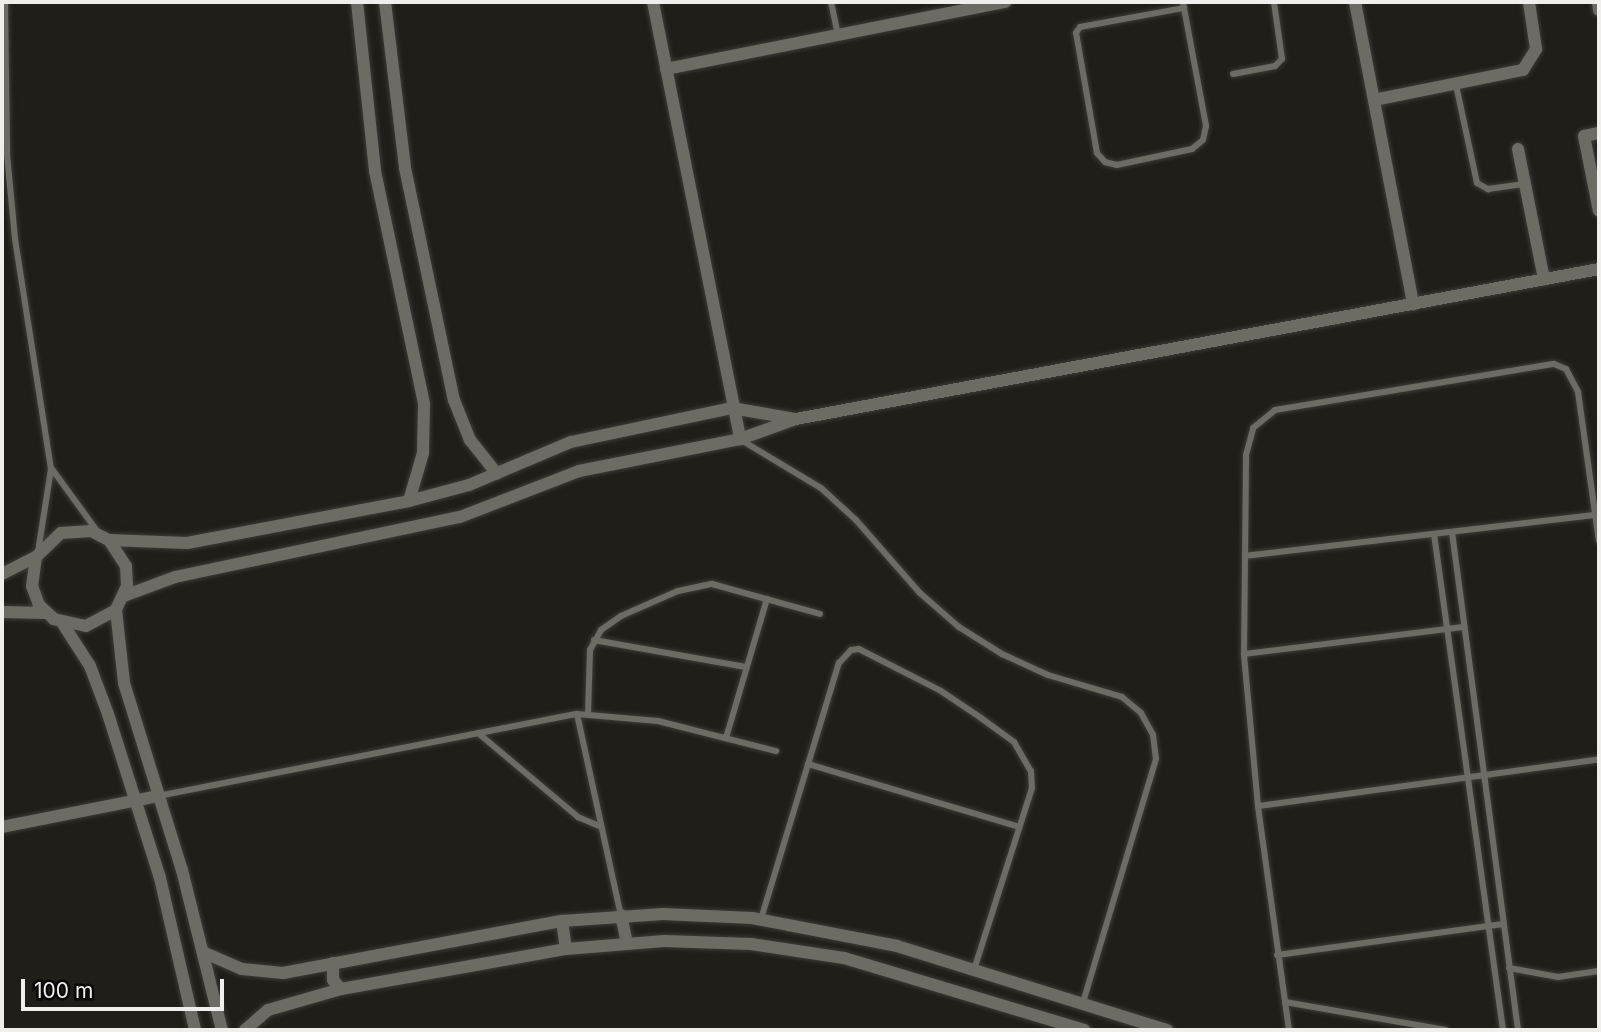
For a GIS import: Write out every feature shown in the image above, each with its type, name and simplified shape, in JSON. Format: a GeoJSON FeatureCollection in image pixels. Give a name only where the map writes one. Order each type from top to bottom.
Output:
{"type":"FeatureCollection","features":[{"type":"Feature","properties":{"kind":"street"},"geometry":{"type":"LineString","coordinates":[[357,2],[375,171],[424,404],[423,453],[409,500]]}},
{"type":"Feature","properties":{"kind":"street"},"geometry":{"type":"LineString","coordinates":[[385,2],[405,168],[451,387],[470,440],[497,474]]}},
{"type":"Feature","properties":{"kind":"street"},"geometry":{"type":"LineString","coordinates":[[653,2],[740,439]]}},
{"type":"Feature","properties":{"kind":"street"},"geometry":{"type":"LineString","coordinates":[[666,69],[1004,2]]}},
{"type":"Feature","properties":{"kind":"street"},"geometry":{"type":"LineString","coordinates":[[1355,2],[1413,304]]}},
{"type":"Feature","properties":{"kind":"street"},"geometry":{"type":"LineString","coordinates":[[1374,100],[1515,74],[1529,65],[1536,49],[1529,2]]}},
{"type":"Feature","properties":{"kind":"street"},"geometry":{"type":"LineString","coordinates":[[1598,2],[1599,10]]}},
{"type":"Feature","properties":{"kind":"street"},"geometry":{"type":"LineString","coordinates":[[1599,133],[1584,136],[1599,211]]}},
{"type":"Feature","properties":{"kind":"street"},"geometry":{"type":"LineString","coordinates":[[1518,149],[1544,279]]}},
{"type":"Feature","properties":{"kind":"street"},"geometry":{"type":"LineString","coordinates":[[124,596],[175,577],[460,517],[579,471],[740,439],[796,419],[1599,269]]}},
{"type":"Feature","properties":{"kind":"street"},"geometry":{"type":"LineString","coordinates":[[2,574],[37,555],[61,533],[81,530],[105,538],[187,543],[409,500],[497,474],[571,442],[732,408],[796,419]]}},
{"type":"Feature","properties":{"kind":"street"},"geometry":{"type":"LineString","coordinates":[[63,624],[97,623],[116,610],[124,596],[126,566],[105,538]]}},
{"type":"Feature","properties":{"kind":"street"},"geometry":{"type":"LineString","coordinates":[[37,555],[32,586],[46,613],[63,624],[100,690],[137,803],[195,1030]]}},
{"type":"Feature","properties":{"kind":"street"},"geometry":{"type":"LineString","coordinates":[[116,610],[124,683],[205,953],[222,1030]]}},
{"type":"Feature","properties":{"kind":"street"},"geometry":{"type":"LineString","coordinates":[[2,612],[46,613]]}},
{"type":"Feature","properties":{"kind":"street"},"geometry":{"type":"LineString","coordinates":[[2,827],[137,803],[158,796]]}},
{"type":"Feature","properties":{"kind":"street"},"geometry":{"type":"LineString","coordinates":[[205,953],[262,973],[333,963],[562,921],[621,915],[756,918],[897,946],[1082,1004],[1143,1027],[1167,1030]]}},
{"type":"Feature","properties":{"kind":"street"},"geometry":{"type":"LineString","coordinates":[[621,915],[627,943]]}},
{"type":"Feature","properties":{"kind":"street"},"geometry":{"type":"LineString","coordinates":[[751,944],[756,918]]}},
{"type":"Feature","properties":{"kind":"street"},"geometry":{"type":"LineString","coordinates":[[562,921],[566,949]]}},
{"type":"Feature","properties":{"kind":"street"},"geometry":{"type":"LineString","coordinates":[[245,1030],[268,1010],[341,989],[566,949],[627,943],[751,944],[890,970],[1084,1030]]}},
{"type":"Feature","properties":{"kind":"street"},"geometry":{"type":"LineString","coordinates":[[890,970],[897,946]]}},
{"type":"Feature","properties":{"kind":"street"},"geometry":{"type":"LineString","coordinates":[[333,963],[333,981],[341,989]]}},
{"type":"Feature","properties":{"kind":"lane"},"geometry":{"type":"LineString","coordinates":[[5,2],[7,154],[14,227],[51,469],[37,555]]}},
{"type":"Feature","properties":{"kind":"lane"},"geometry":{"type":"LineString","coordinates":[[831,2],[838,35]]}},
{"type":"Feature","properties":{"kind":"lane"},"geometry":{"type":"LineString","coordinates":[[1233,74],[1275,66],[1282,59],[1274,2]]}},
{"type":"Feature","properties":{"kind":"lane"},"geometry":{"type":"LineString","coordinates":[[1183,5],[1206,126],[1203,140],[1192,149],[1117,164],[1105,162],[1097,153],[1076,33],[1080,27],[1183,5]]}},
{"type":"Feature","properties":{"kind":"lane"},"geometry":{"type":"LineString","coordinates":[[1456,85],[1477,183],[1488,189],[1525,184]]}},
{"type":"Feature","properties":{"kind":"lane"},"geometry":{"type":"LineString","coordinates":[[1289,1030],[1258,806],[1244,654],[1248,441],[1262,417],[1275,410],[1541,364],[1554,364],[1574,379],[1599,541]]}},
{"type":"Feature","properties":{"kind":"lane"},"geometry":{"type":"LineString","coordinates":[[740,439],[821,488],[856,520],[920,593],[959,626],[1002,654],[1048,675],[1122,696],[1141,713],[1153,735],[1156,760],[1082,1004]]}},
{"type":"Feature","properties":{"kind":"lane"},"geometry":{"type":"LineString","coordinates":[[51,469],[105,538]]}},
{"type":"Feature","properties":{"kind":"lane"},"geometry":{"type":"LineString","coordinates":[[1245,556],[1595,515]]}},
{"type":"Feature","properties":{"kind":"lane"},"geometry":{"type":"LineString","coordinates":[[1452,532],[1482,775],[1518,1030]]}},
{"type":"Feature","properties":{"kind":"lane"},"geometry":{"type":"LineString","coordinates":[[1434,534],[1503,1030]]}},
{"type":"Feature","properties":{"kind":"lane"},"geometry":{"type":"LineString","coordinates":[[588,714],[594,640],[610,622],[694,585],[712,584],[820,614]]}},
{"type":"Feature","properties":{"kind":"lane"},"geometry":{"type":"LineString","coordinates":[[726,738],[767,599]]}},
{"type":"Feature","properties":{"kind":"lane"},"geometry":{"type":"LineString","coordinates":[[1244,654],[1464,627]]}},
{"type":"Feature","properties":{"kind":"lane"},"geometry":{"type":"LineString","coordinates":[[594,640],[746,667]]}},
{"type":"Feature","properties":{"kind":"lane"},"geometry":{"type":"LineString","coordinates":[[756,918],[839,663],[851,650],[859,649],[941,691],[1014,742],[1028,763],[1032,788],[974,971]]}},
{"type":"Feature","properties":{"kind":"lane"},"geometry":{"type":"LineString","coordinates":[[158,796],[578,714],[658,721],[776,751]]}},
{"type":"Feature","properties":{"kind":"lane"},"geometry":{"type":"LineString","coordinates":[[578,714],[621,915]]}},
{"type":"Feature","properties":{"kind":"lane"},"geometry":{"type":"LineString","coordinates":[[478,733],[578,817],[601,827]]}},
{"type":"Feature","properties":{"kind":"lane"},"geometry":{"type":"LineString","coordinates":[[1258,806],[1599,759]]}},
{"type":"Feature","properties":{"kind":"lane"},"geometry":{"type":"LineString","coordinates":[[808,764],[1019,827]]}},
{"type":"Feature","properties":{"kind":"lane"},"geometry":{"type":"LineString","coordinates":[[1277,955],[1503,924]]}},
{"type":"Feature","properties":{"kind":"lane"},"geometry":{"type":"LineString","coordinates":[[1509,968],[1558,977],[1599,971]]}},
{"type":"Feature","properties":{"kind":"lane"},"geometry":{"type":"LineString","coordinates":[[1285,1002],[1446,1030]]}}]}
